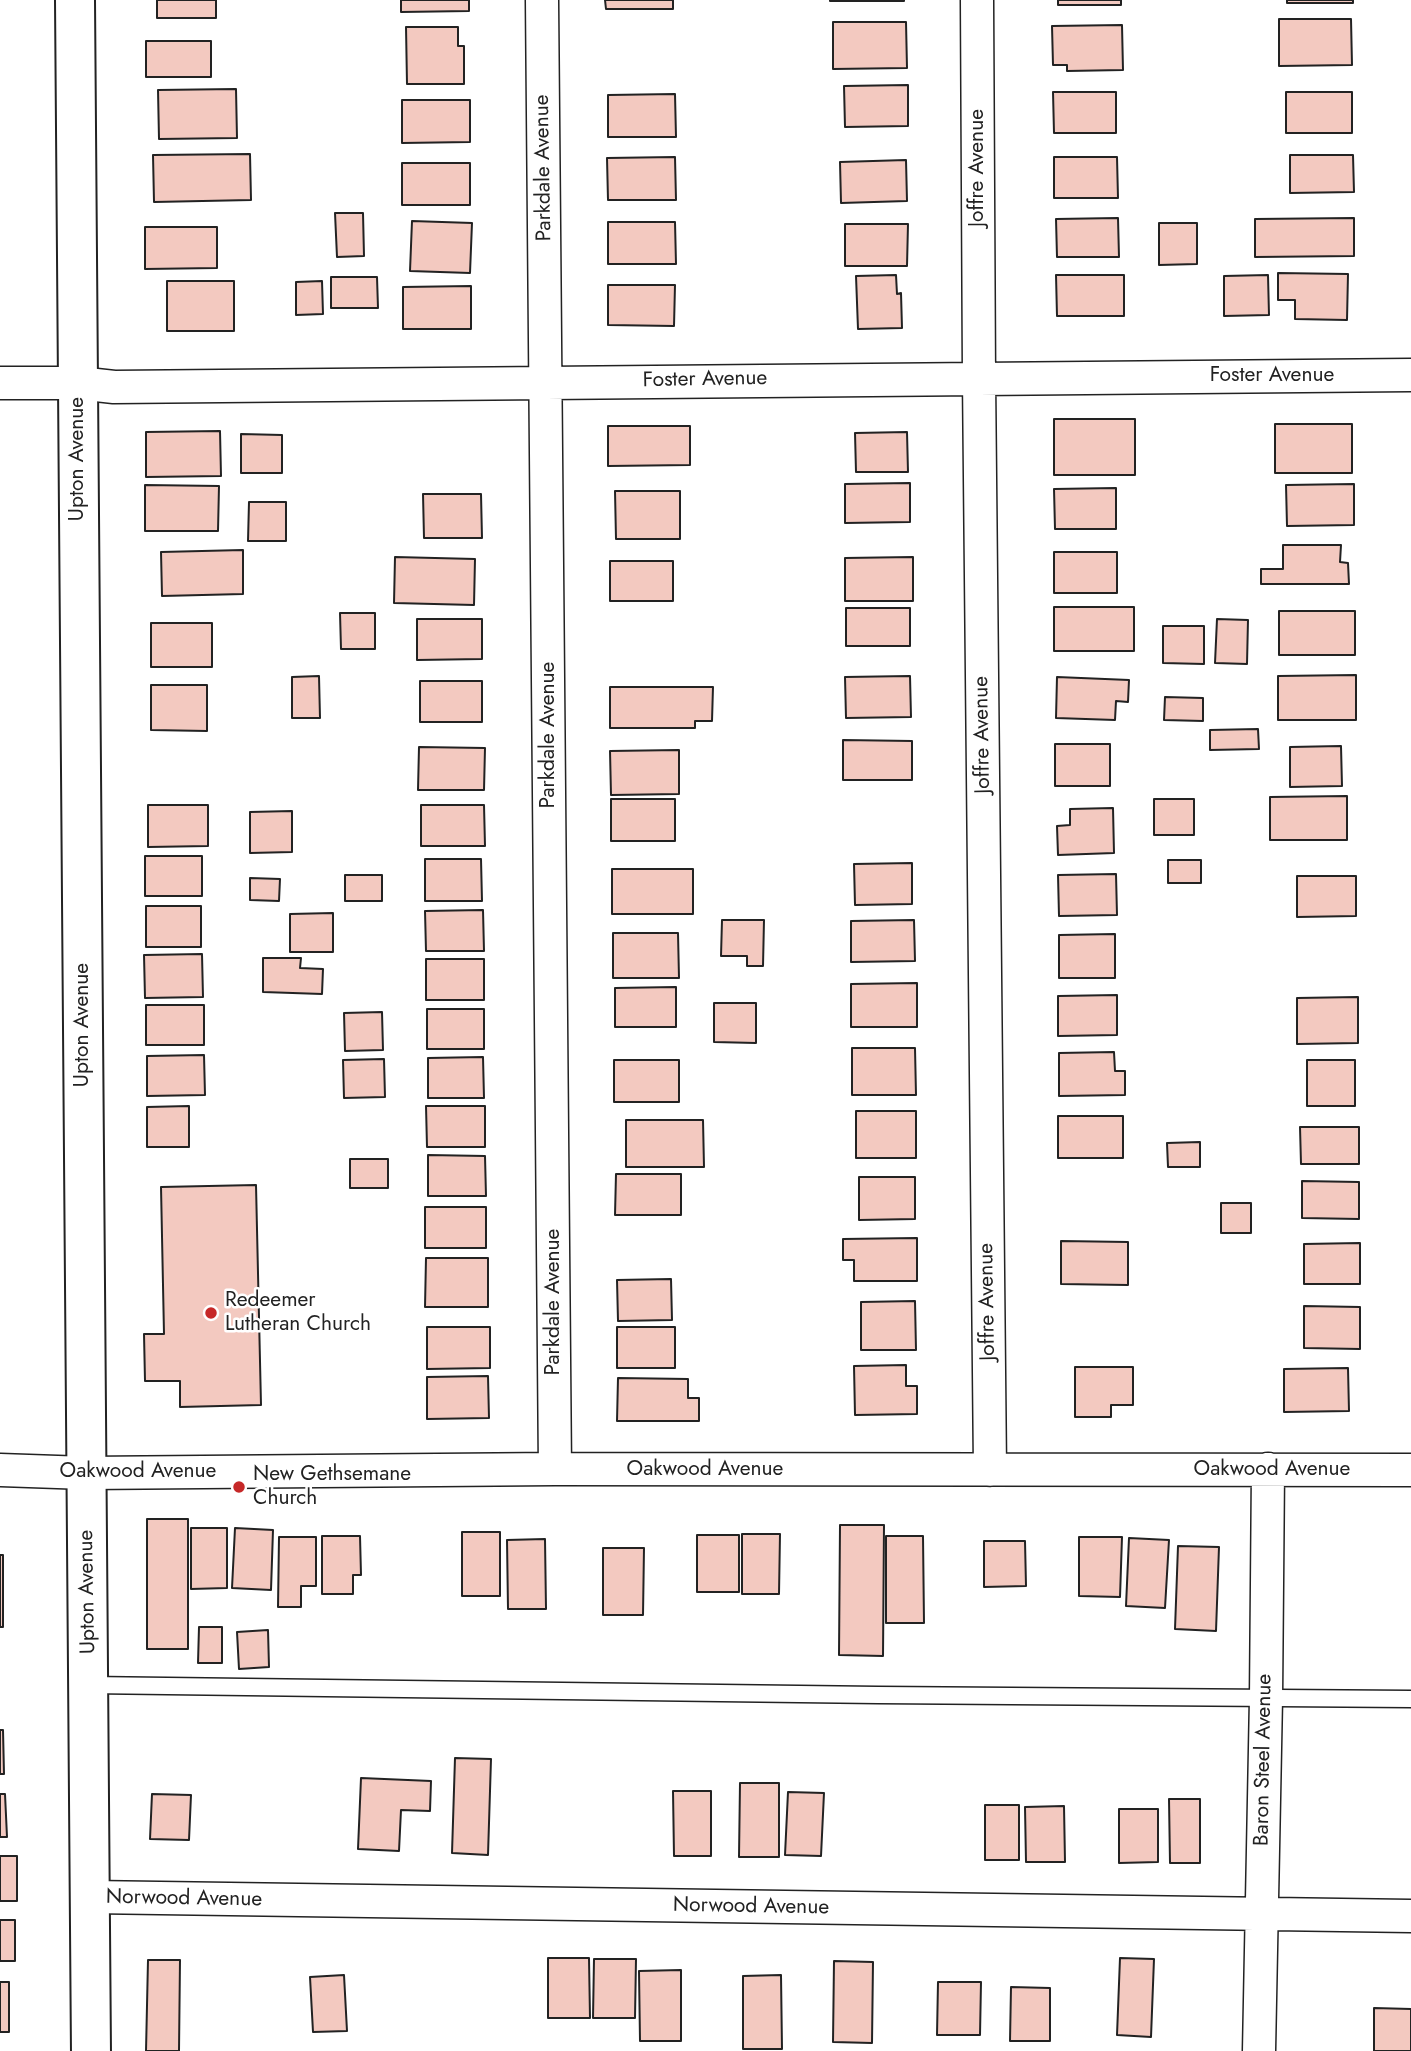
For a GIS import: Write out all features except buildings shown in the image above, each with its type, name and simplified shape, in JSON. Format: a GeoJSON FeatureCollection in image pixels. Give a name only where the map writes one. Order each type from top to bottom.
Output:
{"type":"FeatureCollection","features":[{"type":"Feature","properties":{"kind":"street","name":"Upton Avenue"},"geometry":{"type":"LineString","coordinates":[[75,0],[90,2051]]}},
{"type":"Feature","properties":{"kind":"street","name":"Parkdale Avenue"},"geometry":{"type":"LineString","coordinates":[[542,0],[555,1469]]}},
{"type":"Feature","properties":{"kind":"street","name":"Joffre Avenue"},"geometry":{"type":"LineString","coordinates":[[977,0],[990,1470]]}},
{"type":"Feature","properties":{"kind":"street","name":"Foster Avenue"},"geometry":{"type":"LineString","coordinates":[[0,383],[78,383],[114,387],[1411,375]]}},
{"type":"Feature","properties":{"kind":"street","name":"Baron Steel Avenue"},"geometry":{"type":"LineString","coordinates":[[1259,2051],[1268,1469]]}},
{"type":"Feature","properties":{"kind":"street","name":"Oakwood Avenue"},"geometry":{"type":"LineString","coordinates":[[0,1471],[1411,1470]]}},
{"type":"Feature","properties":{"kind":"street","name":"Norwood Avenue"},"geometry":{"type":"LineString","coordinates":[[90,1897],[1411,1916]]}},
{"type":"Feature","properties":{"kind":"lane"},"geometry":{"type":"LineString","coordinates":[[88,1685],[1411,1699]]}},
{"type":"Feature","properties":{"kind":"place","name":"Redeemer Lutheran Church"},"geometry":{"type":"Point","coordinates":[211,1313]}},
{"type":"Feature","properties":{"kind":"place","name":"New Gethsemane Church"},"geometry":{"type":"Point","coordinates":[239,1487]}}]}
